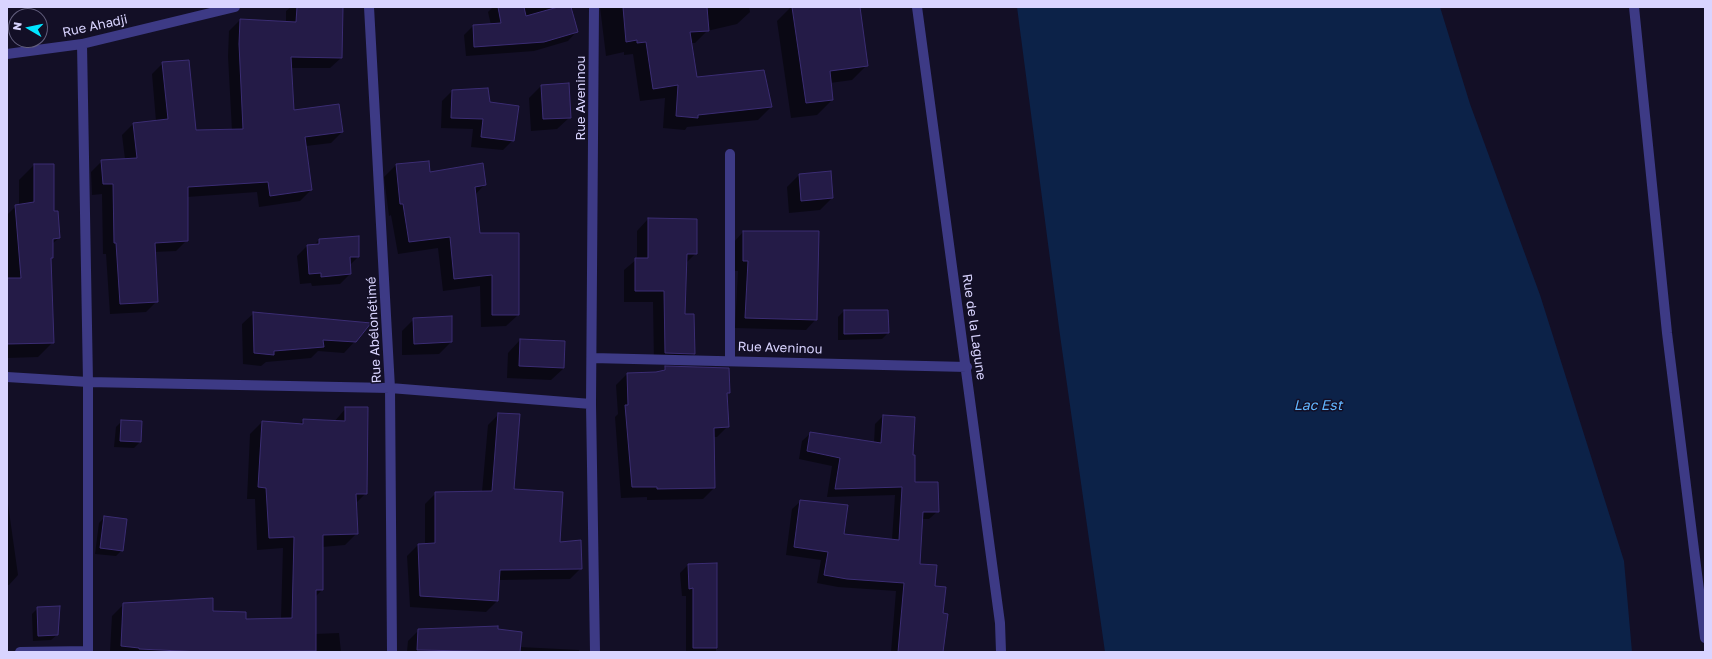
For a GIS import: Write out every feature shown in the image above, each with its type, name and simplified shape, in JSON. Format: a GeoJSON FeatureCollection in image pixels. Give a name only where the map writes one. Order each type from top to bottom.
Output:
{"type":"FeatureCollection","features":[{"type":"Feature","properties":{"kind":"street","name":"Rue Ahadji"},"geometry":{"type":"LineString","coordinates":[[7,54],[82,44],[235,7]]}},
{"type":"Feature","properties":{"kind":"street","name":"Rue Abélonétimé"},"geometry":{"type":"LineString","coordinates":[[369,7],[390,388],[392,652]]}},
{"type":"Feature","properties":{"kind":"street","name":"Rue Aveninou"},"geometry":{"type":"LineString","coordinates":[[594,7],[592,404],[595,652]]}},
{"type":"Feature","properties":{"kind":"street","name":"Rue de la Lagune"},"geometry":{"type":"LineString","coordinates":[[916,7],[967,366],[1000,623],[1001,652]]}},
{"type":"Feature","properties":{"kind":"street"},"geometry":{"type":"LineString","coordinates":[[1634,7],[1667,326],[1705,638]]}},
{"type":"Feature","properties":{"kind":"street"},"geometry":{"type":"LineString","coordinates":[[20,652],[88,652],[88,382],[82,44]]}},
{"type":"Feature","properties":{"kind":"street"},"geometry":{"type":"LineString","coordinates":[[730,154],[730,360]]}},
{"type":"Feature","properties":{"kind":"street","name":"Rue Aveninou"},"geometry":{"type":"LineString","coordinates":[[592,358],[967,366]]}},
{"type":"Feature","properties":{"kind":"street"},"geometry":{"type":"LineString","coordinates":[[7,377],[88,382],[390,388],[592,404]]}},
{"type":"Feature","properties":{"kind":"water","name":"Lac Est"},"geometry":{"type":"Polygon","coordinates":[[[1017,7],[1440,7],[1470,104],[1540,295],[1624,561],[1632,652],[1105,652],[1060,335],[1017,7]]]}},
{"type":"Feature","properties":{"kind":"building"},"geometry":{"type":"Polygon","coordinates":[[[297,7],[343,7],[342,58],[291,57],[294,110],[339,104],[343,132],[305,137],[312,190],[270,196],[268,182],[188,187],[188,241],[155,243],[158,302],[120,304],[116,243],[114,243],[113,184],[103,184],[101,160],[137,158],[133,123],[168,119],[162,62],[189,60],[196,130],[243,129],[239,44],[240,19],[296,22],[297,7]]]}},
{"type":"Feature","properties":{"kind":"building"},"geometry":{"type":"Polygon","coordinates":[[[498,7],[524,7],[526,16],[558,7],[571,7],[578,32],[544,42],[474,47],[473,25],[501,23],[498,7]]]}},
{"type":"Feature","properties":{"kind":"building"},"geometry":{"type":"Polygon","coordinates":[[[623,7],[707,7],[709,31],[690,32],[697,77],[764,70],[772,107],[698,115],[698,118],[676,116],[678,85],[653,89],[646,42],[637,43],[637,40],[626,42],[623,7]]]}},
{"type":"Feature","properties":{"kind":"building"},"geometry":{"type":"Polygon","coordinates":[[[792,7],[860,7],[868,66],[830,71],[833,100],[806,103],[792,7]]]}},
{"type":"Feature","properties":{"kind":"building"},"geometry":{"type":"Polygon","coordinates":[[[569,83],[571,118],[543,119],[541,85],[569,83]]]}},
{"type":"Feature","properties":{"kind":"building"},"geometry":{"type":"Polygon","coordinates":[[[488,88],[490,102],[519,106],[514,141],[481,137],[483,119],[451,118],[452,90],[488,88]]]}},
{"type":"Feature","properties":{"kind":"building"},"geometry":{"type":"Polygon","coordinates":[[[429,161],[430,172],[483,163],[486,185],[475,187],[480,233],[519,233],[519,315],[492,315],[492,275],[454,279],[450,237],[409,242],[403,204],[400,204],[396,164],[429,161]]]}},
{"type":"Feature","properties":{"kind":"building"},"geometry":{"type":"Polygon","coordinates":[[[34,164],[54,164],[54,211],[58,211],[60,238],[53,239],[53,258],[51,258],[54,343],[7,344],[7,278],[21,278],[15,205],[34,202],[34,164]]]}},
{"type":"Feature","properties":{"kind":"building"},"geometry":{"type":"Polygon","coordinates":[[[831,171],[833,198],[801,201],[799,174],[831,171]]]}},
{"type":"Feature","properties":{"kind":"building"},"geometry":{"type":"Polygon","coordinates":[[[648,218],[697,219],[697,254],[687,254],[685,314],[694,314],[695,354],[665,353],[664,291],[635,291],[635,258],[648,258],[648,218]]]}},
{"type":"Feature","properties":{"kind":"building"},"geometry":{"type":"Polygon","coordinates":[[[743,231],[819,231],[817,320],[745,318],[748,261],[743,261],[743,231]]]}},
{"type":"Feature","properties":{"kind":"building"},"geometry":{"type":"Polygon","coordinates":[[[359,236],[359,257],[350,257],[351,274],[321,277],[321,273],[309,274],[307,245],[319,244],[319,239],[359,236]]]}},
{"type":"Feature","properties":{"kind":"building"},"geometry":{"type":"Polygon","coordinates":[[[844,310],[888,310],[889,333],[844,334],[844,310]]]}},
{"type":"Feature","properties":{"kind":"building"},"geometry":{"type":"Polygon","coordinates":[[[253,312],[371,323],[356,342],[323,340],[324,347],[274,351],[274,355],[254,353],[253,312]]]}},
{"type":"Feature","properties":{"kind":"building"},"geometry":{"type":"Polygon","coordinates":[[[452,316],[452,342],[414,344],[413,318],[452,316]]]}},
{"type":"Feature","properties":{"kind":"building"},"geometry":{"type":"Polygon","coordinates":[[[520,339],[565,341],[564,368],[519,366],[520,339]]]}},
{"type":"Feature","properties":{"kind":"building"},"geometry":{"type":"Polygon","coordinates":[[[665,366],[729,368],[730,393],[727,393],[729,427],[714,428],[715,488],[657,489],[657,487],[632,487],[625,405],[628,405],[627,373],[656,372],[665,370],[665,366]]]}},
{"type":"Feature","properties":{"kind":"building"},"geometry":{"type":"Polygon","coordinates":[[[345,407],[368,407],[367,494],[356,494],[358,534],[323,535],[323,590],[316,590],[316,651],[201,652],[139,649],[121,646],[123,603],[213,598],[213,611],[246,612],[246,619],[292,618],[294,537],[269,538],[266,488],[258,487],[262,421],[303,424],[303,419],[345,421],[345,407]]]}},
{"type":"Feature","properties":{"kind":"building"},"geometry":{"type":"Polygon","coordinates":[[[498,413],[520,414],[514,489],[563,492],[560,542],[581,540],[582,569],[500,570],[498,601],[420,596],[418,544],[435,543],[435,492],[492,491],[498,413]]]}},
{"type":"Feature","properties":{"kind":"building"},"geometry":{"type":"Polygon","coordinates":[[[883,415],[915,417],[913,455],[915,455],[915,482],[938,482],[939,512],[923,512],[920,564],[937,565],[935,586],[946,587],[943,613],[948,614],[943,652],[898,652],[904,583],[847,579],[824,575],[828,552],[794,547],[800,500],[848,505],[844,534],[899,540],[902,487],[835,489],[840,458],[807,451],[810,432],[881,443],[883,415]]]}},
{"type":"Feature","properties":{"kind":"building"},"geometry":{"type":"Polygon","coordinates":[[[121,420],[142,421],[141,442],[120,441],[121,420]]]}},
{"type":"Feature","properties":{"kind":"building"},"geometry":{"type":"Polygon","coordinates":[[[104,516],[127,519],[123,551],[100,548],[104,516]]]}},
{"type":"Feature","properties":{"kind":"building"},"geometry":{"type":"Polygon","coordinates":[[[717,563],[717,648],[693,648],[693,588],[689,589],[688,564],[717,563]]]}},
{"type":"Feature","properties":{"kind":"building"},"geometry":{"type":"Polygon","coordinates":[[[60,606],[58,635],[38,636],[37,607],[60,606]]]}},
{"type":"Feature","properties":{"kind":"building"},"geometry":{"type":"Polygon","coordinates":[[[498,626],[498,629],[522,632],[520,652],[417,650],[418,629],[498,626]]]}}]}
